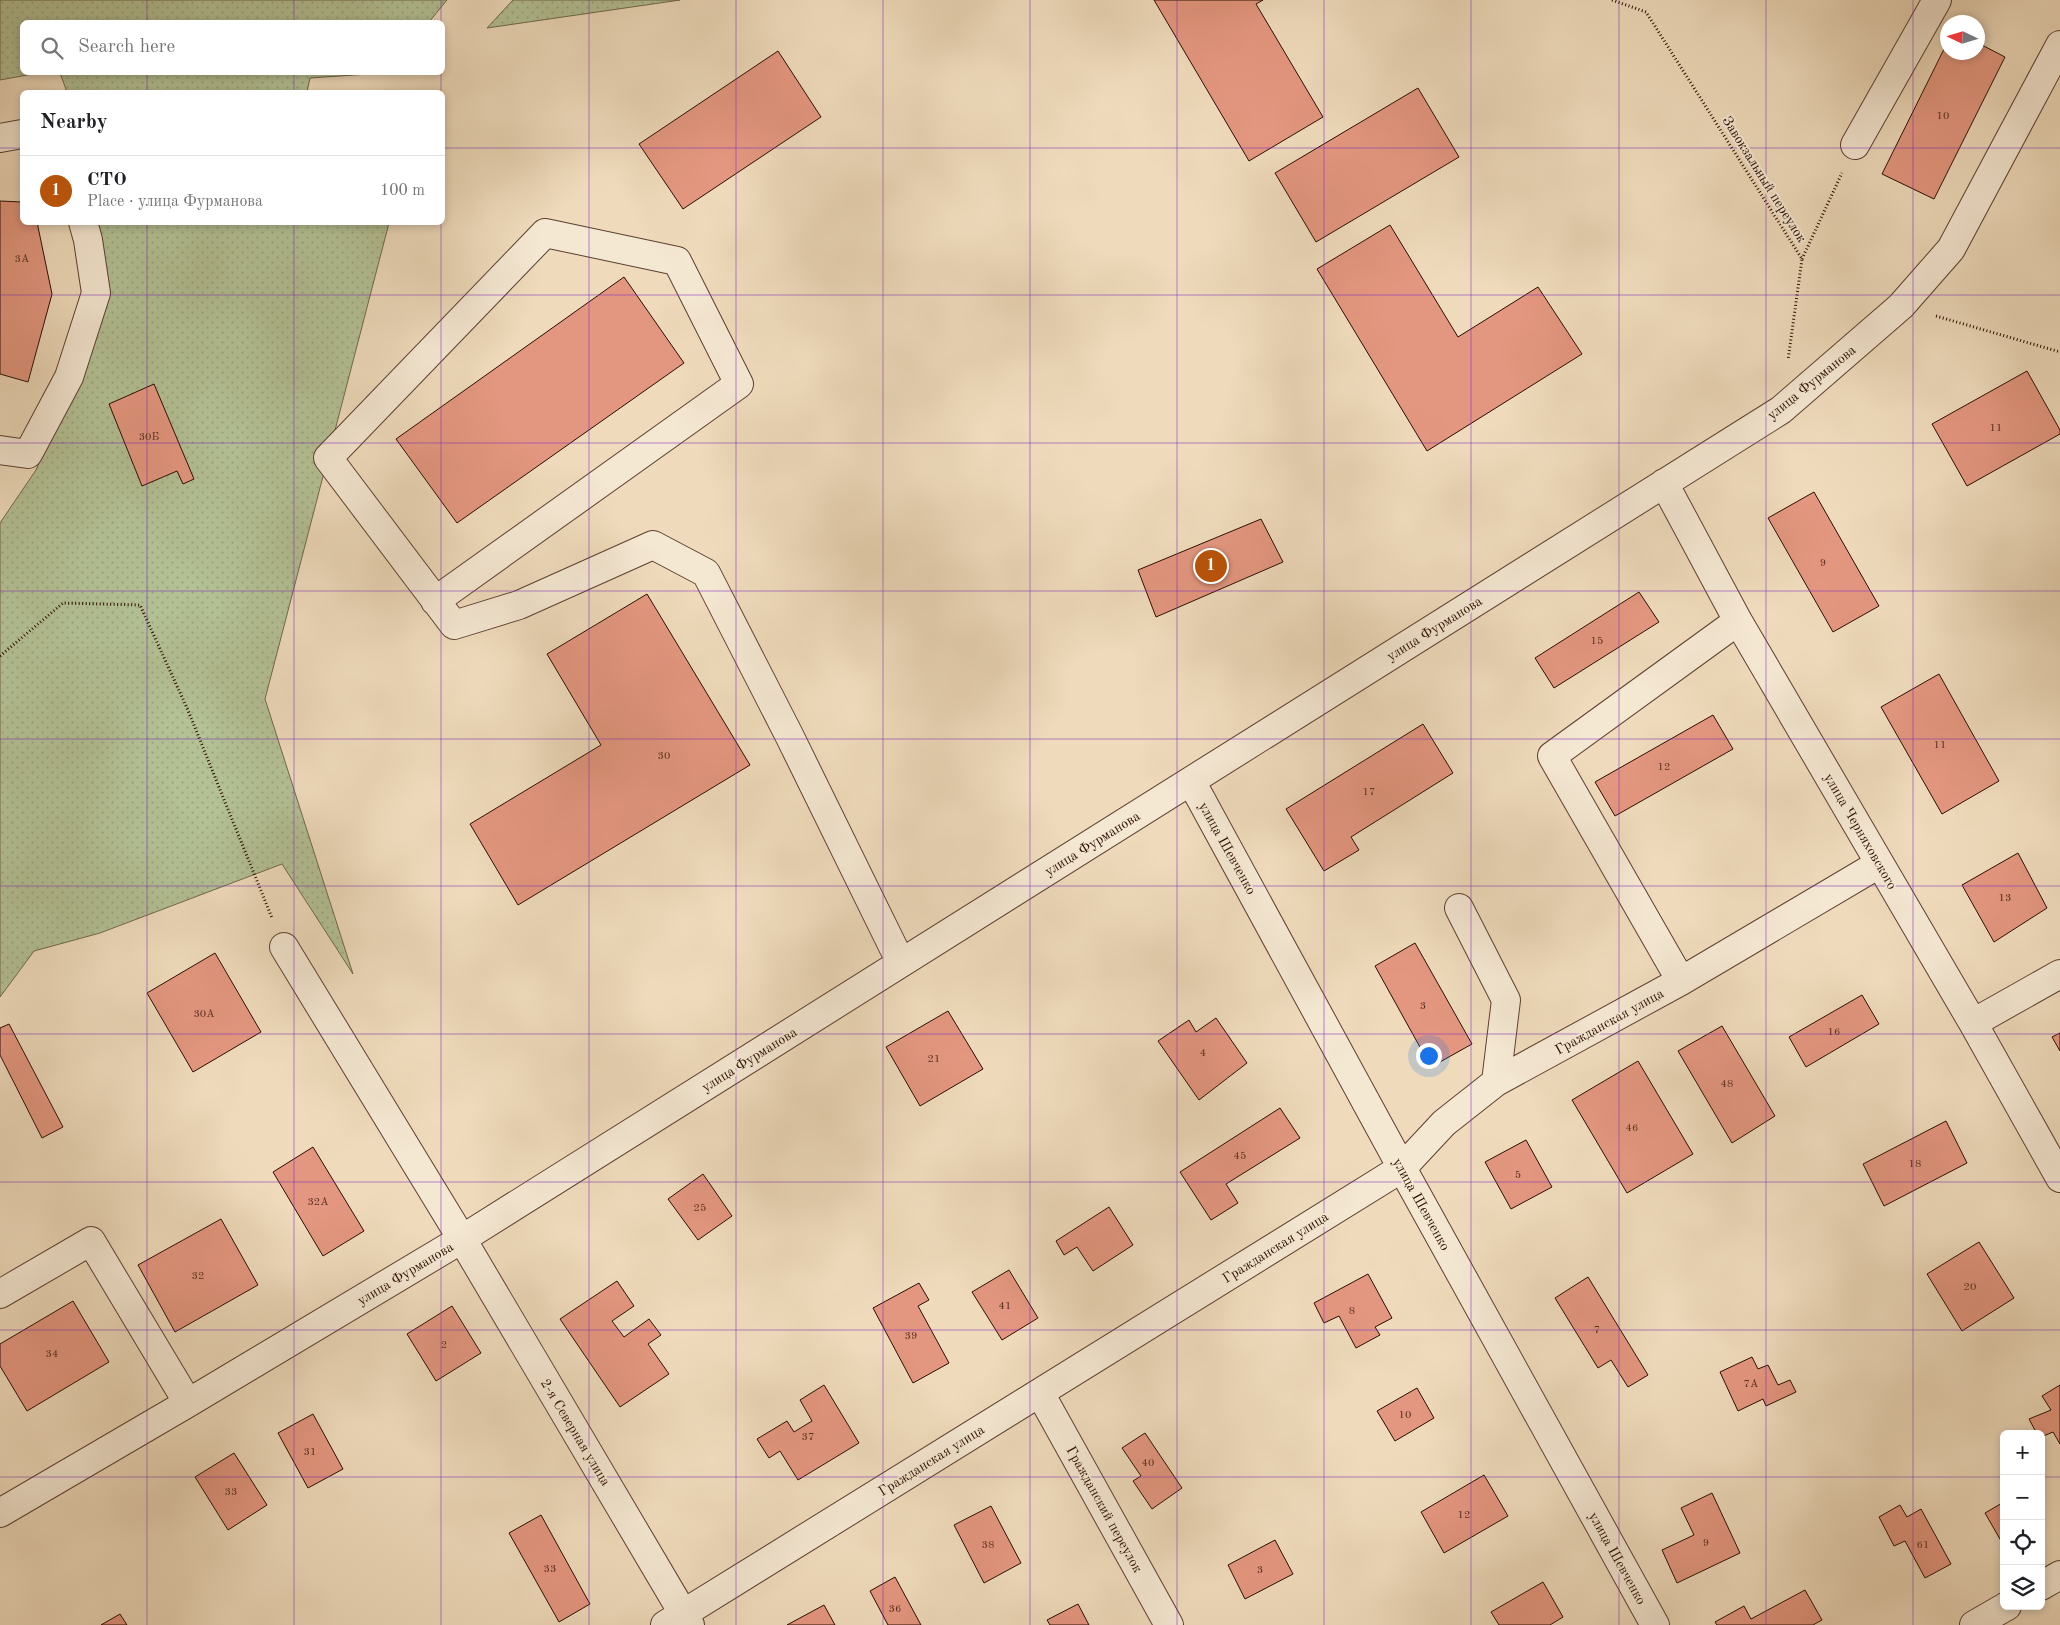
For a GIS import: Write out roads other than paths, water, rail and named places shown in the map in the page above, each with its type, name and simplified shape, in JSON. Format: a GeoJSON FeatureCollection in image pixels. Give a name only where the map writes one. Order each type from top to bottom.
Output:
{"type":"FeatureCollection","features":[{"type":"Feature","properties":{"kind":"street"},"geometry":{"type":"LineString","coordinates":[[1855,145],[1937,0]]}},
{"type":"Feature","properties":{"kind":"street","name":"улица Фурманова"},"geometry":{"type":"LineString","coordinates":[[0,1513],[462,1239],[1781,410],[1901,306],[1951,249],[2060,45]]}},
{"type":"Feature","properties":{"kind":"street"},"geometry":{"type":"LineString","coordinates":[[0,138],[20,134]]}},
{"type":"Feature","properties":{"kind":"street"},"geometry":{"type":"LineString","coordinates":[[0,450],[28,454],[69,377],[96,293],[84,225]]}},
{"type":"Feature","properties":{"kind":"street"},"geometry":{"type":"LineString","coordinates":[[435,601],[739,384],[677,261],[545,233],[328,458],[435,601],[454,626],[519,605],[653,545],[706,573],[789,735],[901,963]]}},
{"type":"Feature","properties":{"kind":"street","name":"улица Черняховского"},"geometry":{"type":"LineString","coordinates":[[1664,483],[1738,621],[1974,1023],[2060,1178]]}},
{"type":"Feature","properties":{"kind":"street"},"geometry":{"type":"LineString","coordinates":[[1682,982],[1552,756],[1738,621]]}},
{"type":"Feature","properties":{"kind":"street","name":"улица Шевченко"},"geometry":{"type":"LineString","coordinates":[[1191,781],[1402,1168],[1655,1625]]}},
{"type":"Feature","properties":{"kind":"street","name":"Гражданская улица"},"geometry":{"type":"LineString","coordinates":[[679,1621],[1040,1393],[1402,1168],[1444,1123],[1496,1082],[1682,982],[1879,864]]}},
{"type":"Feature","properties":{"kind":"street"},"geometry":{"type":"LineString","coordinates":[[1459,908],[1506,1000],[1496,1082]]}},
{"type":"Feature","properties":{"kind":"street","name":"2-я Северная улица"},"geometry":{"type":"LineString","coordinates":[[284,947],[462,1239],[679,1621]]}},
{"type":"Feature","properties":{"kind":"street"},"geometry":{"type":"LineString","coordinates":[[1974,1023],[2060,974]]}},
{"type":"Feature","properties":{"kind":"street"},"geometry":{"type":"LineString","coordinates":[[0,1294],[91,1240],[188,1403]]}},
{"type":"Feature","properties":{"kind":"street","name":"Гражданский переулок"},"geometry":{"type":"LineString","coordinates":[[1040,1393],[1170,1625]]}},
{"type":"Feature","properties":{"kind":"street"},"geometry":{"type":"LineString","coordinates":[[2045,1584],[2060,1575]]}},
{"type":"Feature","properties":{"kind":"street"},"geometry":{"type":"LineString","coordinates":[[1974,1625],[2000,1610]]}},
{"type":"Feature","properties":{"kind":"place","name":"СТО"},"geometry":{"type":"Point","coordinates":[1211,566]}}]}
